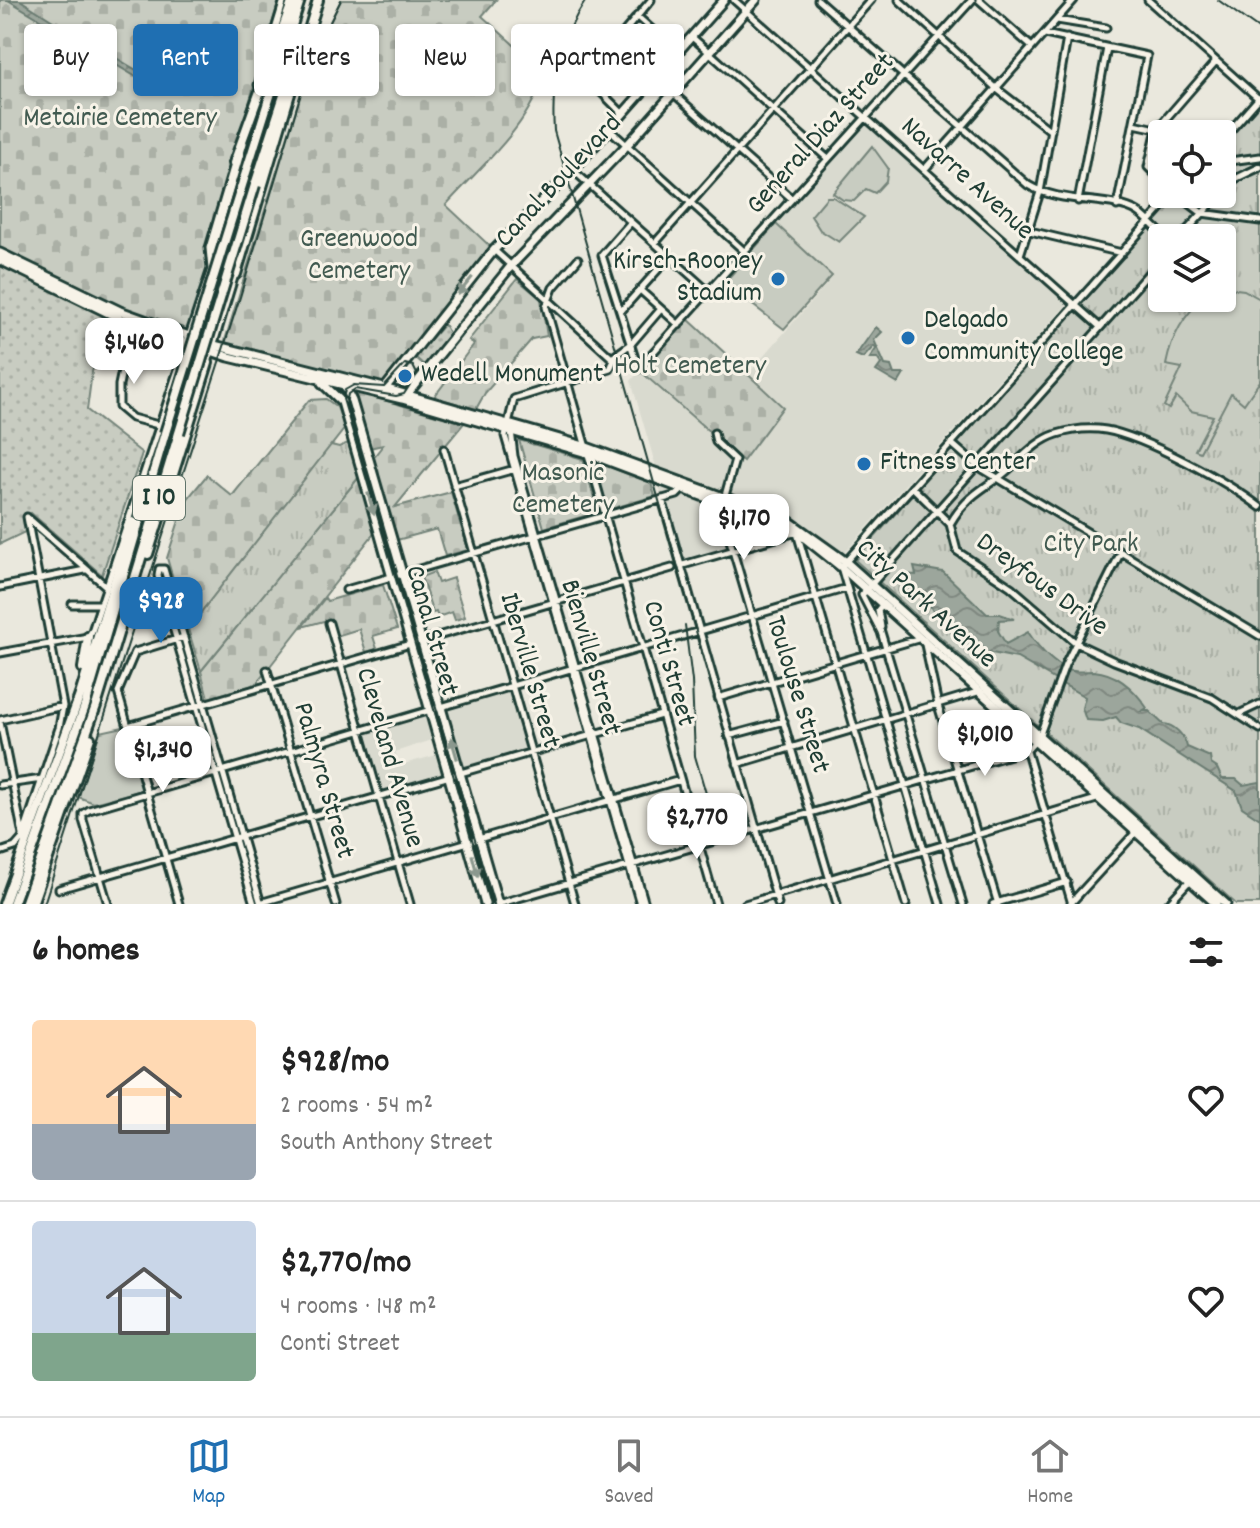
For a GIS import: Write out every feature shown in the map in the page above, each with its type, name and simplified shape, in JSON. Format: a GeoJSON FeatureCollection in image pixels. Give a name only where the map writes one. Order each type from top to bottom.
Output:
{"type":"FeatureCollection","features":[{"type":"Feature","properties":{"kind":"highway"},"geometry":{"type":"LineString","coordinates":[[234,163],[293,0]]}},
{"type":"Feature","properties":{"kind":"highway","name":"I 10"},"geometry":{"type":"LineString","coordinates":[[13,904],[85,706],[165,433],[300,0]]}},
{"type":"Feature","properties":{"kind":"highway"},"geometry":{"type":"LineString","coordinates":[[236,274],[317,0]]}},
{"type":"Feature","properties":{"kind":"highway","name":"I 10"},"geometry":{"type":"LineString","coordinates":[[25,904],[97,703],[255,185],[317,0]]}},
{"type":"Feature","properties":{"kind":"highway"},"geometry":{"type":"LineString","coordinates":[[139,563],[147,556],[162,513],[208,363]]}},
{"type":"Feature","properties":{"kind":"highway"},"geometry":{"type":"LineString","coordinates":[[4,904],[65,739],[144,489],[150,485]]}},
{"type":"Feature","properties":{"kind":"highway"},"geometry":{"type":"LineString","coordinates":[[65,739],[88,637]]}},
{"type":"Feature","properties":{"kind":"highway"},"geometry":{"type":"LineString","coordinates":[[34,904],[82,763],[99,708],[97,703]]}},
{"type":"Feature","properties":{"kind":"main road","name":"Canal Boulevard"},"geometry":{"type":"LineString","coordinates":[[684,46],[724,0]]}},
{"type":"Feature","properties":{"kind":"main road","name":"Canal Boulevard"},"geometry":{"type":"LineString","coordinates":[[684,80],[756,0]]}},
{"type":"Feature","properties":{"kind":"main road","name":"Canal Boulevard"},"geometry":{"type":"LineString","coordinates":[[382,391],[494,250],[573,170],[639,96]]}},
{"type":"Feature","properties":{"kind":"main road","name":"Canal Boulevard"},"geometry":{"type":"LineString","coordinates":[[404,397],[511,266],[670,96]]}},
{"type":"Feature","properties":{"kind":"main road"},"geometry":{"type":"LineString","coordinates":[[0,253],[134,321]]}},
{"type":"Feature","properties":{"kind":"main road"},"geometry":{"type":"LineString","coordinates":[[0,260],[134,321],[187,340],[318,380],[358,386]]}},
{"type":"Feature","properties":{"kind":"main road","name":"City Park Avenue"},"geometry":{"type":"LineString","coordinates":[[213,348],[335,378],[585,450],[797,529],[867,586],[1192,878],[1226,904]]}},
{"type":"Feature","properties":{"kind":"main road"},"geometry":{"type":"LineString","coordinates":[[335,378],[345,386]]}},
{"type":"Feature","properties":{"kind":"main road"},"geometry":{"type":"LineString","coordinates":[[318,380],[342,402]]}},
{"type":"Feature","properties":{"kind":"main road"},"geometry":{"type":"LineString","coordinates":[[342,402],[345,386]]}},
{"type":"Feature","properties":{"kind":"main road","name":"Canal Street"},"geometry":{"type":"LineString","coordinates":[[345,386],[424,640],[498,904]]}},
{"type":"Feature","properties":{"kind":"main road"},"geometry":{"type":"LineString","coordinates":[[352,401],[358,386]]}},
{"type":"Feature","properties":{"kind":"main road","name":"Canal Street"},"geometry":{"type":"LineString","coordinates":[[342,402],[485,904]]}},
{"type":"Feature","properties":{"kind":"main road","name":"City Park Avenue"},"geometry":{"type":"LineString","coordinates":[[510,429],[585,450],[683,489],[722,500]]}},
{"type":"Feature","properties":{"kind":"main road"},"geometry":{"type":"LineString","coordinates":[[357,456],[367,453]]}},
{"type":"Feature","properties":{"kind":"main road","name":"City Park Avenue"},"geometry":{"type":"LineString","coordinates":[[867,586],[882,605],[923,638]]}},
{"type":"Feature","properties":{"kind":"main road"},"geometry":{"type":"LineString","coordinates":[[416,663],[429,659]]}},
{"type":"Feature","properties":{"kind":"main road","name":"City Park Avenue"},"geometry":{"type":"LineString","coordinates":[[982,690],[1038,740]]}},
{"type":"Feature","properties":{"kind":"main road"},"geometry":{"type":"LineString","coordinates":[[459,810],[470,806]]}},
{"type":"Feature","properties":{"kind":"main road","name":"City Park Avenue"},"geometry":{"type":"LineString","coordinates":[[1192,878],[1216,904]]}},
{"type":"Feature","properties":{"kind":"street"},"geometry":{"type":"LineString","coordinates":[[215,263],[209,248],[284,0]]}},
{"type":"Feature","properties":{"kind":"street"},"geometry":{"type":"LineString","coordinates":[[623,114],[595,86],[592,70],[651,0]]}},
{"type":"Feature","properties":{"kind":"street","name":"Navarre Avenue"},"geometry":{"type":"LineString","coordinates":[[734,0],[1100,327]]}},
{"type":"Feature","properties":{"kind":"street"},"geometry":{"type":"LineString","coordinates":[[818,0],[1017,177],[1040,192],[1136,211],[1149,222]]}},
{"type":"Feature","properties":{"kind":"street"},"geometry":{"type":"LineString","coordinates":[[655,243],[871,0]]}},
{"type":"Feature","properties":{"kind":"street"},"geometry":{"type":"LineString","coordinates":[[899,0],[997,89],[1051,131]]}},
{"type":"Feature","properties":{"kind":"street","name":"General Diaz Street"},"geometry":{"type":"LineString","coordinates":[[631,344],[638,369],[972,0]]}},
{"type":"Feature","properties":{"kind":"street"},"geometry":{"type":"LineString","coordinates":[[979,0],[1032,48]]}},
{"type":"Feature","properties":{"kind":"street"},"geometry":{"type":"LineString","coordinates":[[924,170],[1071,3],[1063,0]]}},
{"type":"Feature","properties":{"kind":"street"},"geometry":{"type":"LineString","coordinates":[[1148,0],[1259,99],[1236,124]]}},
{"type":"Feature","properties":{"kind":"street"},"geometry":{"type":"LineString","coordinates":[[637,16],[646,24]]}},
{"type":"Feature","properties":{"kind":"street"},"geometry":{"type":"LineString","coordinates":[[1056,20],[1106,28]]}},
{"type":"Feature","properties":{"kind":"street"},"geometry":{"type":"LineString","coordinates":[[1045,34],[1147,56],[1117,206]]}},
{"type":"Feature","properties":{"kind":"street"},"geometry":{"type":"LineString","coordinates":[[692,37],[828,159]]}},
{"type":"Feature","properties":{"kind":"street"},"geometry":{"type":"LineString","coordinates":[[1020,255],[1040,192],[1067,38]]}},
{"type":"Feature","properties":{"kind":"street"},"geometry":{"type":"LineString","coordinates":[[1078,201],[1107,48]]}},
{"type":"Feature","properties":{"kind":"street"},"geometry":{"type":"LineString","coordinates":[[1165,120],[1216,61]]}},
{"type":"Feature","properties":{"kind":"street"},"geometry":{"type":"LineString","coordinates":[[676,96],[792,199]]}},
{"type":"Feature","properties":{"kind":"street"},"geometry":{"type":"LineString","coordinates":[[1134,124],[1148,127]]}},
{"type":"Feature","properties":{"kind":"street"},"geometry":{"type":"LineString","coordinates":[[0,653],[88,637],[215,263],[212,250],[245,126]]}},
{"type":"Feature","properties":{"kind":"street"},"geometry":{"type":"LineString","coordinates":[[609,129],[744,251]]}},
{"type":"Feature","properties":{"kind":"street"},"geometry":{"type":"LineString","coordinates":[[1236,160],[1260,157]]}},
{"type":"Feature","properties":{"kind":"street"},"geometry":{"type":"LineString","coordinates":[[1236,179],[1260,167]]}},
{"type":"Feature","properties":{"kind":"street"},"geometry":{"type":"LineString","coordinates":[[573,170],[708,291]]}},
{"type":"Feature","properties":{"kind":"street"},"geometry":{"type":"LineString","coordinates":[[940,904],[866,655],[844,566],[1162,208]]}},
{"type":"Feature","properties":{"kind":"street"},"geometry":{"type":"LineString","coordinates":[[1195,208],[1202,213],[1260,221]]}},
{"type":"Feature","properties":{"kind":"street"},"geometry":{"type":"LineString","coordinates":[[1192,224],[1207,208]]}},
{"type":"Feature","properties":{"kind":"street"},"geometry":{"type":"LineString","coordinates":[[631,222],[602,255],[631,344]]}},
{"type":"Feature","properties":{"kind":"street"},"geometry":{"type":"LineString","coordinates":[[1030,231],[1122,253]]}},
{"type":"Feature","properties":{"kind":"street"},"geometry":{"type":"LineString","coordinates":[[494,250],[613,357]]}},
{"type":"Feature","properties":{"kind":"street"},"geometry":{"type":"LineString","coordinates":[[620,312],[670,256]]}},
{"type":"Feature","properties":{"kind":"street"},"geometry":{"type":"LineString","coordinates":[[546,299],[578,259]]}},
{"type":"Feature","properties":{"kind":"street"},"geometry":{"type":"LineString","coordinates":[[181,356],[208,363],[236,274],[233,266],[215,263]]}},
{"type":"Feature","properties":{"kind":"street"},"geometry":{"type":"LineString","coordinates":[[881,632],[863,602],[867,586],[1148,274]]}},
{"type":"Feature","properties":{"kind":"street"},"geometry":{"type":"LineString","coordinates":[[640,290],[679,325]]}},
{"type":"Feature","properties":{"kind":"street","name":"Conti Street"},"geometry":{"type":"LineString","coordinates":[[546,299],[622,583],[716,904]]}},
{"type":"Feature","properties":{"kind":"street"},"geometry":{"type":"LineString","coordinates":[[510,429],[510,406],[519,396],[610,369],[613,357],[631,344],[661,309]]}},
{"type":"Feature","properties":{"kind":"street"},"geometry":{"type":"LineString","coordinates":[[193,323],[218,331]]}},
{"type":"Feature","properties":{"kind":"street"},"geometry":{"type":"LineString","coordinates":[[129,337],[119,407],[132,418],[158,425]]}},
{"type":"Feature","properties":{"kind":"street"},"geometry":{"type":"LineString","coordinates":[[950,524],[970,496],[998,478],[1039,443],[1055,434],[1090,428],[1134,438],[1234,489],[1260,507]]}},
{"type":"Feature","properties":{"kind":"street","name":"Bienville Street"},"geometry":{"type":"LineString","coordinates":[[510,429],[517,468],[642,904]]}},
{"type":"Feature","properties":{"kind":"street","name":"Bienville Street"},"geometry":{"type":"LineString","coordinates":[[510,429],[517,468]]}},
{"type":"Feature","properties":{"kind":"street"},"geometry":{"type":"LineString","coordinates":[[714,433],[716,442],[736,465],[722,500]]}},
{"type":"Feature","properties":{"kind":"street"},"geometry":{"type":"LineString","coordinates":[[951,443],[976,465],[1260,636]]}},
{"type":"Feature","properties":{"kind":"street","name":"Iberville Street"},"geometry":{"type":"LineString","coordinates":[[444,449],[575,904]]}},
{"type":"Feature","properties":{"kind":"street"},"geometry":{"type":"LineString","coordinates":[[454,486],[517,468]]}},
{"type":"Feature","properties":{"kind":"street","name":"Dreyfous Drive"},"geometry":{"type":"LineString","coordinates":[[912,487],[950,524],[953,543],[961,555],[1011,587],[1076,643],[1114,661],[1193,689],[1240,714],[1260,729]]}},
{"type":"Feature","properties":{"kind":"street"},"geometry":{"type":"LineString","coordinates":[[346,590],[662,499],[683,489]]}},
{"type":"Feature","properties":{"kind":"street"},"geometry":{"type":"LineString","coordinates":[[662,499],[778,904]]}},
{"type":"Feature","properties":{"kind":"street","name":"Toulouse Street"},"geometry":{"type":"LineString","coordinates":[[722,500],[752,618],[837,904]]}},
{"type":"Feature","properties":{"kind":"street"},"geometry":{"type":"LineString","coordinates":[[0,852],[19,844],[23,836],[63,706],[27,517],[107,587]]}},
{"type":"Feature","properties":{"kind":"street"},"geometry":{"type":"LineString","coordinates":[[683,565],[797,529],[906,904]]}},
{"type":"Feature","properties":{"kind":"street"},"geometry":{"type":"LineString","coordinates":[[498,904],[1027,750],[1038,740],[1057,683],[1121,552]]}},
{"type":"Feature","properties":{"kind":"street"},"geometry":{"type":"LineString","coordinates":[[128,726],[672,568]]}},
{"type":"Feature","properties":{"kind":"street"},"geometry":{"type":"LineString","coordinates":[[0,587],[87,569]]}},
{"type":"Feature","properties":{"kind":"street"},"geometry":{"type":"LineString","coordinates":[[219,771],[204,704],[164,569],[159,569],[175,640],[219,771],[258,904],[680,780]]}},
{"type":"Feature","properties":{"kind":"street"},"geometry":{"type":"LineString","coordinates":[[108,904],[83,814],[219,771],[847,588]]}},
{"type":"Feature","properties":{"kind":"street"},"geometry":{"type":"LineString","coordinates":[[72,604],[101,604]]}},
{"type":"Feature","properties":{"kind":"street"},"geometry":{"type":"LineString","coordinates":[[882,605],[878,610],[881,632],[963,904]]}},
{"type":"Feature","properties":{"kind":"street"},"geometry":{"type":"LineString","coordinates":[[167,610],[175,608]]}},
{"type":"Feature","properties":{"kind":"street","name":"Cleveland Avenue"},"geometry":{"type":"LineString","coordinates":[[329,623],[410,904]]}},
{"type":"Feature","properties":{"kind":"street"},"geometry":{"type":"LineString","coordinates":[[179,904],[118,692],[135,652],[184,637]]}},
{"type":"Feature","properties":{"kind":"street"},"geometry":{"type":"LineString","coordinates":[[718,698],[923,638],[938,705],[996,903],[1067,882]]}},
{"type":"Feature","properties":{"kind":"street","name":"Palmyra Street"},"geometry":{"type":"LineString","coordinates":[[267,670],[274,684],[336,904]]}},
{"type":"Feature","properties":{"kind":"street"},"geometry":{"type":"LineString","coordinates":[[737,764],[982,690]]}},
{"type":"Feature","properties":{"kind":"street"},"geometry":{"type":"LineString","coordinates":[[1240,714],[1260,704]]}},
{"type":"Feature","properties":{"kind":"street"},"geometry":{"type":"LineString","coordinates":[[23,836],[0,721],[63,706]]}},
{"type":"Feature","properties":{"kind":"street"},"geometry":{"type":"LineString","coordinates":[[59,889],[662,715]]}},
{"type":"Feature","properties":{"kind":"street"},"geometry":{"type":"LineString","coordinates":[[728,736],[784,721]]}},
{"type":"Feature","properties":{"kind":"street"},"geometry":{"type":"LineString","coordinates":[[1020,727],[1072,904]]}},
{"type":"Feature","properties":{"kind":"street"},"geometry":{"type":"LineString","coordinates":[[0,785],[42,779]]}},
{"type":"Feature","properties":{"kind":"street"},"geometry":{"type":"LineString","coordinates":[[745,904],[1048,815],[1101,796]]}},
{"type":"Feature","properties":{"kind":"street"},"geometry":{"type":"LineString","coordinates":[[1072,904],[1139,830]]}},
{"type":"Feature","properties":{"kind":"street"},"geometry":{"type":"LineString","coordinates":[[1168,904],[1192,878]]}},
{"type":"Feature","properties":{"kind":"shaded area","name":"Delgado Community College"},"geometry":{"type":"Polygon","coordinates":[[[867,124],[1068,303],[844,553],[803,523],[656,467],[631,381],[639,372],[743,461],[783,407],[749,373],[833,277],[775,223],[867,124]]]}},
{"type":"Feature","properties":{"kind":"shaded area"},"geometry":{"type":"Polygon","coordinates":[[[659,486],[715,505],[727,547],[684,560],[659,486]]]}},
{"type":"Feature","properties":{"kind":"shaded area"},"geometry":{"type":"Polygon","coordinates":[[[511,690],[528,750],[465,768],[448,708],[511,690]]]}},
{"type":"Feature","properties":{"kind":"shaded area"},"geometry":{"type":"Polygon","coordinates":[[[425,716],[432,740],[395,752],[400,765],[437,755],[443,776],[379,793],[362,733],[425,716]]]}},
{"type":"Feature","properties":{"kind":"green space","name":"Metairie Cemetery"},"geometry":{"type":"Polygon","coordinates":[[[0,0],[279,0],[272,24],[254,24],[254,86],[207,248],[210,260],[187,332],[114,304],[0,248],[0,0]]]}},
{"type":"Feature","properties":{"kind":"green space","name":"Greenwood Cemetery"},"geometry":{"type":"Polygon","coordinates":[[[341,0],[496,0],[482,16],[491,24],[395,24],[395,96],[495,96],[495,28],[511,42],[511,96],[535,96],[504,143],[446,205],[494,250],[384,388],[223,347],[300,96],[379,96],[379,24],[329,24],[341,0]]]}},
{"type":"Feature","properties":{"kind":"green space","name":"City Park"},"geometry":{"type":"Polygon","coordinates":[[[1260,102],[1260,904],[1236,904],[855,560],[1162,208],[1236,208],[1236,127],[1260,102]]]}},
{"type":"Feature","properties":{"kind":"green space"},"geometry":{"type":"Polygon","coordinates":[[[872,146],[888,168],[886,181],[875,193],[866,189],[854,201],[843,200],[833,193],[872,146]]]}},
{"type":"Feature","properties":{"kind":"green space"},"geometry":{"type":"Polygon","coordinates":[[[827,197],[833,197],[864,217],[839,242],[820,230],[811,216],[827,197]]]}},
{"type":"Feature","properties":{"kind":"green space","name":"Kirsch-Rooney Stadium"},"geometry":{"type":"Polygon","coordinates":[[[776,224],[832,276],[784,329],[724,283],[776,224]]]}},
{"type":"Feature","properties":{"kind":"green space"},"geometry":{"type":"Polygon","coordinates":[[[0,263],[109,318],[92,372],[87,410],[142,453],[102,575],[31,513],[23,518],[25,532],[0,544],[0,263]]]}},
{"type":"Feature","properties":{"kind":"green space","name":"Holt Cemetery"},"geometry":{"type":"Polygon","coordinates":[[[517,279],[541,299],[547,336],[532,339],[485,393],[476,409],[434,397],[474,344],[469,340],[517,279]]]}},
{"type":"Feature","properties":{"kind":"green space"},"geometry":{"type":"Polygon","coordinates":[[[1236,289],[1260,299],[1260,381],[1244,404],[1231,393],[1200,452],[1195,450],[1213,416],[1191,411],[1176,397],[1169,409],[1164,406],[1182,368],[1166,365],[1171,346],[1190,312],[1236,312],[1236,289]]]}},
{"type":"Feature","properties":{"kind":"green space","name":"Holt Cemetery"},"geometry":{"type":"Polygon","coordinates":[[[687,318],[783,407],[743,461],[640,371],[687,318]]]}},
{"type":"Feature","properties":{"kind":"green space"},"geometry":{"type":"Polygon","coordinates":[[[444,324],[450,335],[425,366],[415,357],[444,324]]]}},
{"type":"Feature","properties":{"kind":"green space"},"geometry":{"type":"Polygon","coordinates":[[[359,393],[464,423],[395,507],[451,492],[468,550],[445,556],[437,529],[397,540],[373,458],[383,445],[369,448],[355,398],[359,393]]]}},
{"type":"Feature","properties":{"kind":"green space"},"geometry":{"type":"Polygon","coordinates":[[[326,399],[337,407],[345,428],[188,629],[167,558],[185,502],[207,475],[232,496],[309,400],[326,399]]]}},
{"type":"Feature","properties":{"kind":"green space","name":"Masonic Cemetery"},"geometry":{"type":"Polygon","coordinates":[[[519,440],[583,459],[598,512],[544,528],[519,440]]]}},
{"type":"Feature","properties":{"kind":"green space"},"geometry":{"type":"Polygon","coordinates":[[[348,443],[359,477],[201,671],[188,629],[331,445],[339,447],[348,443]]]}},
{"type":"Feature","properties":{"kind":"green space","name":"Masonic Cemetery"},"geometry":{"type":"Polygon","coordinates":[[[592,460],[651,483],[655,496],[607,510],[592,460]]]}},
{"type":"Feature","properties":{"kind":"green space"},"geometry":{"type":"Polygon","coordinates":[[[359,477],[375,532],[256,684],[208,698],[201,671],[359,477]]]}},
{"type":"Feature","properties":{"kind":"green space"},"geometry":{"type":"Polygon","coordinates":[[[434,572],[438,583],[453,578],[465,617],[455,620],[452,612],[438,617],[436,612],[433,613],[421,577],[434,572]]]}},
{"type":"Feature","properties":{"kind":"green space"},"geometry":{"type":"Polygon","coordinates":[[[383,585],[397,629],[373,636],[377,649],[366,652],[359,629],[336,636],[331,619],[302,627],[325,598],[327,601],[383,585]]]}},
{"type":"Feature","properties":{"kind":"green space"},"geometry":{"type":"Polygon","coordinates":[[[128,726],[146,789],[94,803],[78,797],[100,732],[128,726]]]}},
{"type":"Feature","properties":{"kind":"water"},"geometry":{"type":"Polygon","coordinates":[[[8,0],[20,0],[58,24],[48,24],[8,0]]]}},
{"type":"Feature","properties":{"kind":"water"},"geometry":{"type":"Polygon","coordinates":[[[117,59],[133,68],[133,75],[117,65],[117,59]]]}},
{"type":"Feature","properties":{"kind":"water"},"geometry":{"type":"Polygon","coordinates":[[[876,327],[882,332],[874,340],[885,365],[891,366],[894,374],[904,374],[898,384],[876,371],[881,364],[877,358],[870,358],[876,349],[874,346],[863,358],[856,355],[876,327]]]}},
{"type":"Feature","properties":{"kind":"water"},"geometry":{"type":"Polygon","coordinates":[[[914,567],[943,572],[987,614],[1014,619],[999,620],[998,631],[1006,644],[1028,632],[1057,664],[1075,671],[1102,672],[1125,684],[1147,708],[1142,711],[1149,711],[1163,724],[1175,728],[1187,747],[1210,757],[1211,764],[1217,768],[1222,779],[1236,779],[1243,785],[1260,782],[1260,819],[1242,807],[1236,791],[1139,729],[1121,723],[1116,717],[1103,721],[1086,720],[1082,708],[1085,697],[1017,658],[987,652],[961,627],[935,615],[926,598],[903,588],[904,574],[916,575],[914,567]]]}},
{"type":"Feature","properties":{"kind":"tram line"},"geometry":{"type":"LineString","coordinates":[[491,904],[343,399],[345,390],[354,385],[384,387],[405,364],[413,366],[417,374],[404,394],[396,396],[355,389],[348,394],[346,404],[494,904]]}},
{"type":"Feature","properties":{"kind":"railway"},"geometry":{"type":"LineString","coordinates":[[44,904],[240,297],[311,60],[341,0]]}},
{"type":"Feature","properties":{"kind":"railway"},"geometry":{"type":"LineString","coordinates":[[586,0],[569,31],[559,62],[554,96],[554,131],[750,821]]}},
{"type":"Feature","properties":{"kind":"railway"},"geometry":{"type":"LineString","coordinates":[[1218,0],[1260,30]]}},
{"type":"Feature","properties":{"kind":"railway"},"geometry":{"type":"LineString","coordinates":[[685,625],[692,681],[695,756],[717,831]]}},
{"type":"Feature","properties":{"kind":"place","name":"Kirsch-Rooney Stadium"},"geometry":{"type":"Point","coordinates":[778,279]}},
{"type":"Feature","properties":{"kind":"place","name":"Delgado Community College"},"geometry":{"type":"Point","coordinates":[908,338]}},
{"type":"Feature","properties":{"kind":"place","name":"Wedell Monument"},"geometry":{"type":"Point","coordinates":[405,376]}},
{"type":"Feature","properties":{"kind":"place","name":"Fitness Center"},"geometry":{"type":"Point","coordinates":[864,464]}}]}
